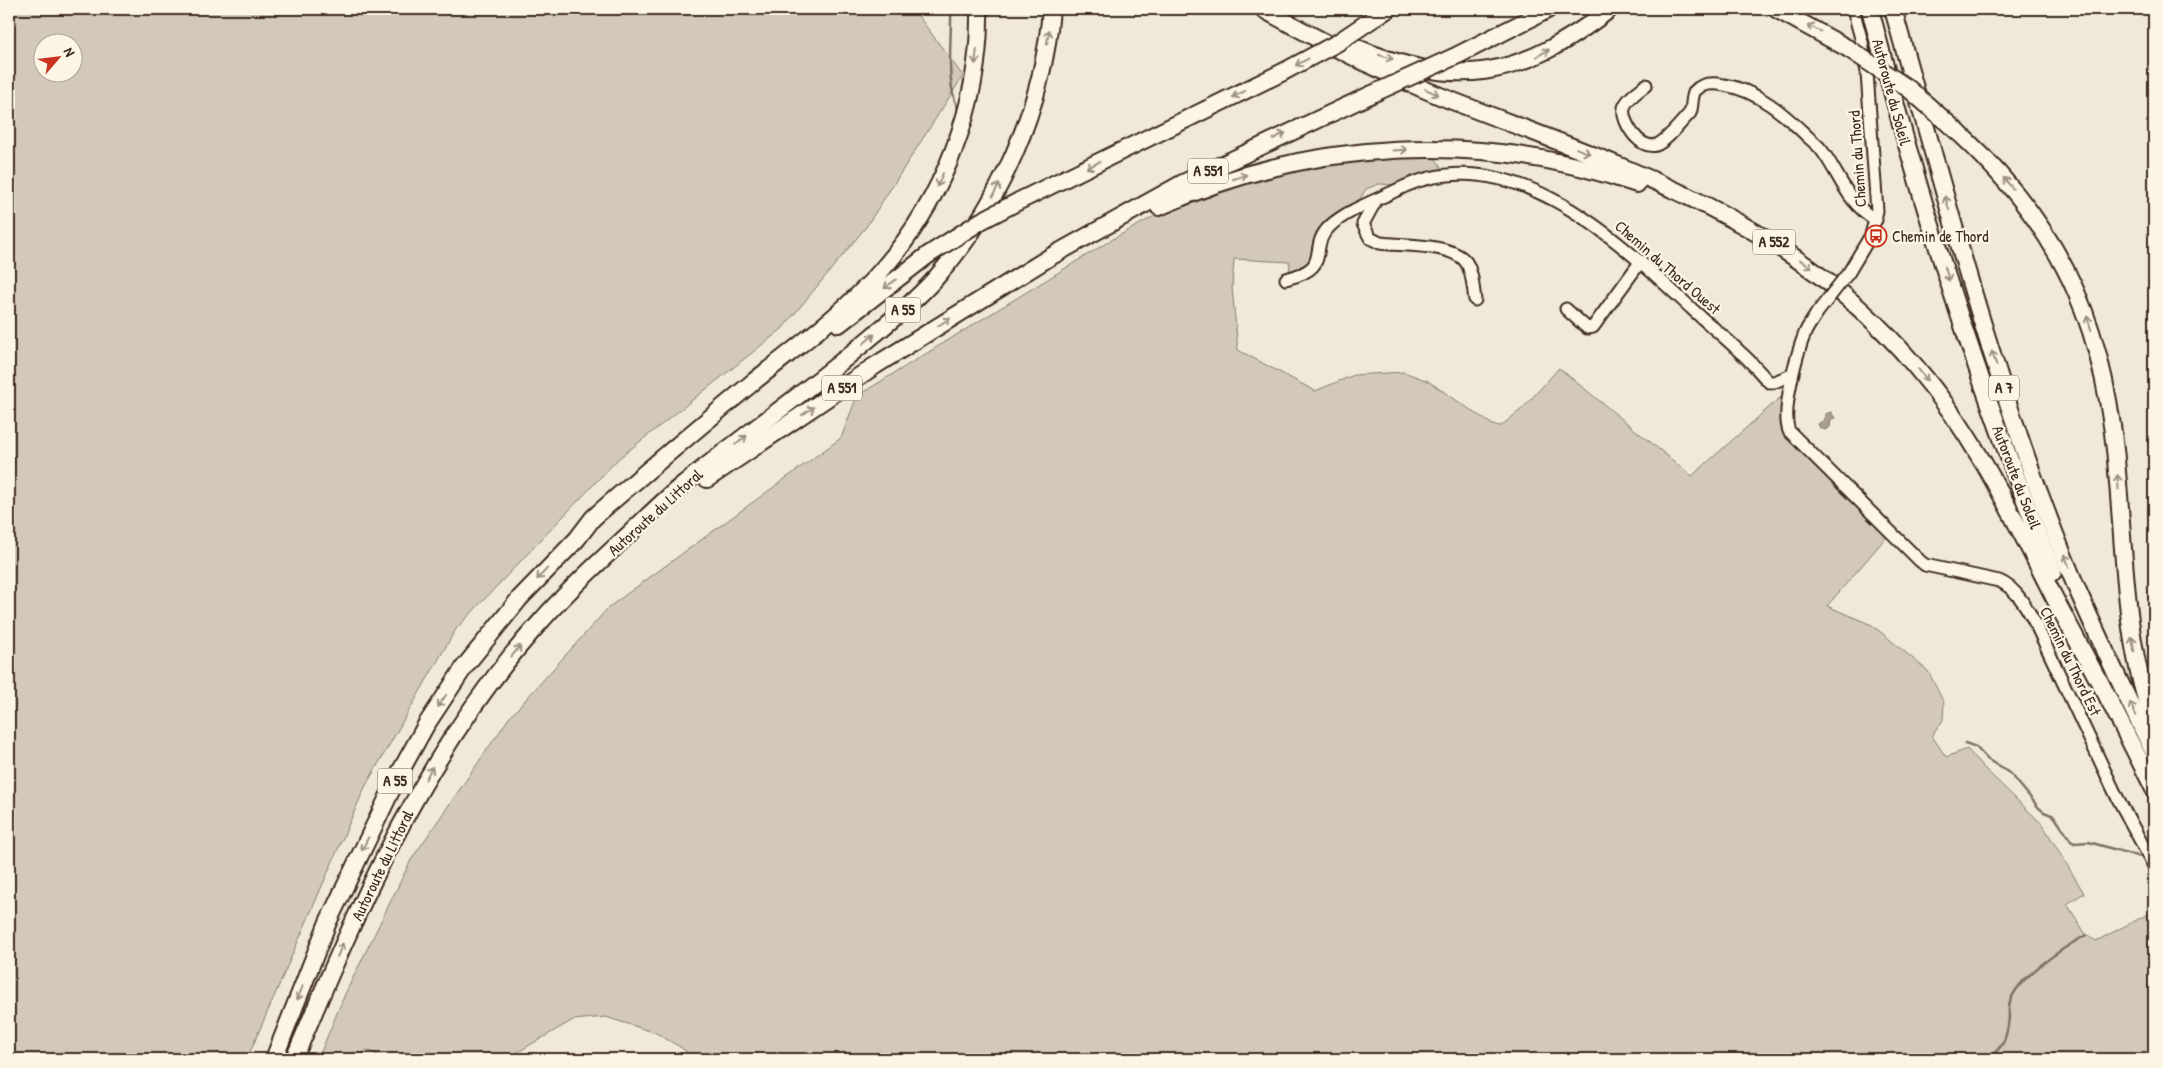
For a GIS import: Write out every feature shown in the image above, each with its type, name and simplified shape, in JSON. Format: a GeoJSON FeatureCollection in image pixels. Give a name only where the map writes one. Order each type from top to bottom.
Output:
{"type":"FeatureCollection","features":[{"type":"Feature","properties":{"kind":"highway","name":"Autoroute du Littoral"},"geometry":{"type":"LineString","coordinates":[[274,1059],[328,922],[400,772],[426,725],[465,666],[514,605],[576,539],[593,518],[836,314],[879,273],[907,240],[932,199],[964,119],[974,76],[979,9]]}},
{"type":"Feature","properties":{"kind":"highway","name":"Autoroute du Littoral"},"geometry":{"type":"LineString","coordinates":[[294,1059],[341,947],[387,850],[432,766],[486,689],[540,622],[576,584],[659,505],[850,355],[894,318],[934,279],[984,211],[1019,141],[1037,89],[1045,55],[1051,9]]}},
{"type":"Feature","properties":{"kind":"highway","name":"A 552"},"geometry":{"type":"LineString","coordinates":[[1262,9],[1396,77],[1668,187],[1722,212],[1775,243],[1829,281],[1894,341],[1946,403],[1969,436],[1993,477],[2103,689]]}},
{"type":"Feature","properties":{"kind":"highway"},"geometry":{"type":"LineString","coordinates":[[1277,9],[1327,35],[1364,51],[1430,70],[1468,73],[1511,66],[1535,57],[1567,40],[1610,9]]}},
{"type":"Feature","properties":{"kind":"highway"},"geometry":{"type":"LineString","coordinates":[[576,539],[600,524],[689,447],[867,302],[928,255],[981,221],[1019,201],[1282,72],[1336,43],[1388,9]]}},
{"type":"Feature","properties":{"kind":"highway","name":"A 551"},"geometry":{"type":"LineString","coordinates":[[637,527],[664,511],[738,458],[876,365],[1050,256],[1183,183],[1458,55],[1549,9]]}},
{"type":"Feature","properties":{"kind":"highway"},"geometry":{"type":"LineString","coordinates":[[1776,9],[1849,49],[1909,90],[1959,133],[2006,181],[2047,236],[2077,291],[2089,319],[2113,420],[2123,564],[2136,667],[2154,724]]}},
{"type":"Feature","properties":{"kind":"highway","name":"Autoroute du Soleil"},"geometry":{"type":"LineString","coordinates":[[1870,9],[1901,128],[1974,364],[2033,522],[2103,689],[2154,789]]}},
{"type":"Feature","properties":{"kind":"highway","name":"Autoroute du Soleil"},"geometry":{"type":"LineString","coordinates":[[1893,9],[1986,332],[2035,478],[2078,590],[2154,753]]}},
{"type":"Feature","properties":{"kind":"highway","name":"A 552"},"geometry":{"type":"LineString","coordinates":[[1050,256],[1175,200],[1269,168],[1352,153],[1431,148],[1500,152],[1552,161],[1613,176],[1668,195],[1775,243]]}},
{"type":"Feature","properties":{"kind":"street","name":"Chemin du Thord"},"geometry":{"type":"LineString","coordinates":[[1792,374],[1805,333],[1817,313],[1849,272],[1866,246],[1876,220],[1876,186],[1867,73],[1862,42],[1853,9]]}},
{"type":"Feature","properties":{"kind":"street"},"geometry":{"type":"LineString","coordinates":[[1646,85],[1626,104],[1624,109],[1627,124],[1634,135],[1645,145],[1655,146],[1670,133],[1691,110],[1693,94],[1699,88],[1716,84],[1734,86],[1758,97],[1793,121],[1822,150],[1859,209],[1876,220]]}},
{"type":"Feature","properties":{"kind":"street","name":"Chemin du Thord Ouest"},"geometry":{"type":"LineString","coordinates":[[1286,278],[1309,272],[1314,266],[1322,238],[1329,227],[1353,211],[1412,184],[1439,176],[1472,174],[1496,177],[1517,183],[1563,206],[1596,227],[1641,261],[1741,352],[1770,382],[1792,374]]}},
{"type":"Feature","properties":{"kind":"street"},"geometry":{"type":"LineString","coordinates":[[1375,202],[1364,224],[1370,238],[1380,243],[1453,252],[1466,262],[1474,300]]}},
{"type":"Feature","properties":{"kind":"street"},"geometry":{"type":"LineString","coordinates":[[1566,309],[1587,328],[1593,327],[1641,261]]}},
{"type":"Feature","properties":{"kind":"street","name":"Chemin du Thord Est"},"geometry":{"type":"LineString","coordinates":[[1792,374],[1787,426],[1789,431],[1808,450],[1920,561],[1926,565],[2004,583],[2027,609],[2117,796],[2154,866]]}},
{"type":"Feature","properties":{"kind":"shaded area"},"geometry":{"type":"Polygon","coordinates":[[[9,9],[913,9],[963,76],[866,227],[782,329],[618,459],[456,629],[365,787],[247,1059],[9,1059],[9,9]]]}},
{"type":"Feature","properties":{"kind":"shaded area"},"geometry":{"type":"Polygon","coordinates":[[[1432,153],[1443,170],[1397,185],[1379,184],[1366,189],[1355,207],[1333,220],[1309,267],[1289,273],[1290,262],[1234,259],[1232,287],[1238,350],[1315,391],[1354,375],[1404,372],[1428,381],[1493,425],[1501,426],[1523,408],[1559,368],[1692,476],[1783,395],[1780,415],[1787,438],[1889,534],[1827,606],[1872,625],[1928,671],[1944,703],[1943,720],[1932,736],[1946,757],[1967,749],[2043,825],[2084,893],[2067,904],[2085,933],[2096,941],[2154,911],[2154,1059],[696,1059],[656,1033],[606,1017],[573,1020],[506,1059],[386,1059],[367,1050],[355,1059],[318,1059],[345,994],[411,860],[509,718],[609,607],[841,438],[857,396],[1113,239],[1169,208],[1230,187],[1274,175],[1360,159],[1432,153]]]}},
{"type":"Feature","properties":{"kind":"shaded area"},"geometry":{"type":"Polygon","coordinates":[[[1831,412],[1835,418],[1831,419],[1830,427],[1825,430],[1820,428],[1818,424],[1824,420],[1825,414],[1831,412]]]}},
{"type":"Feature","properties":{"kind":"waterway"},"geometry":{"type":"LineString","coordinates":[[951,9],[950,73],[954,98],[958,109]]}},
{"type":"Feature","properties":{"kind":"waterway"},"geometry":{"type":"LineString","coordinates":[[1965,743],[1976,747],[1987,759],[2011,774],[2039,808],[2054,816],[2074,843],[2089,842],[2141,857]]}},
{"type":"Feature","properties":{"kind":"waterway"},"geometry":{"type":"LineString","coordinates":[[1987,1059],[2004,1041],[2009,1017],[2009,1004],[2014,992],[2043,964],[2086,935]]}},
{"type":"Feature","properties":{"kind":"place","name":"Chemin de Thord"},"geometry":{"type":"Point","coordinates":[1876,236]}}]}
